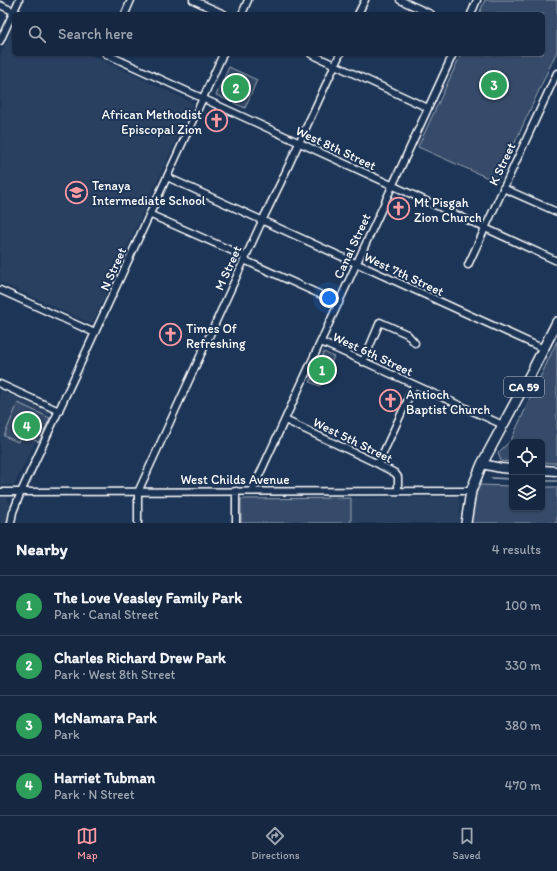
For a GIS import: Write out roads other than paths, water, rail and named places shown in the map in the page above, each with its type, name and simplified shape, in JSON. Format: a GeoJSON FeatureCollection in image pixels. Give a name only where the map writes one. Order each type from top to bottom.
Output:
{"type":"FeatureCollection","features":[{"type":"Feature","properties":{"kind":"highway","name":"CA 59"},"geometry":{"type":"LineString","coordinates":[[466,523],[471,491],[482,464],[557,322]]}},
{"type":"Feature","properties":{"kind":"main road"},"geometry":{"type":"LineString","coordinates":[[482,464],[509,469]]}},
{"type":"Feature","properties":{"kind":"main road"},"geometry":{"type":"LineString","coordinates":[[545,470],[557,471]]}},
{"type":"Feature","properties":{"kind":"street"},"geometry":{"type":"LineString","coordinates":[[16,12],[19,0]]}},
{"type":"Feature","properties":{"kind":"street"},"geometry":{"type":"LineString","coordinates":[[126,12],[131,0]]}},
{"type":"Feature","properties":{"kind":"street"},"geometry":{"type":"LineString","coordinates":[[194,0],[220,12]]}},
{"type":"Feature","properties":{"kind":"street"},"geometry":{"type":"LineString","coordinates":[[243,12],[248,0]]}},
{"type":"Feature","properties":{"kind":"street"},"geometry":{"type":"LineString","coordinates":[[359,12],[365,0]]}},
{"type":"Feature","properties":{"kind":"street"},"geometry":{"type":"LineString","coordinates":[[400,0],[426,12]]}},
{"type":"Feature","properties":{"kind":"street"},"geometry":{"type":"LineString","coordinates":[[472,12],[477,0]]}},
{"type":"Feature","properties":{"kind":"street"},"geometry":{"type":"LineString","coordinates":[[0,6],[14,12]]}},
{"type":"Feature","properties":{"kind":"street"},"geometry":{"type":"LineString","coordinates":[[0,41],[12,20]]}},
{"type":"Feature","properties":{"kind":"street","name":"West 8th Street"},"geometry":{"type":"LineString","coordinates":[[110,56],[557,261]]}},
{"type":"Feature","properties":{"kind":"street","name":"N Street"},"geometry":{"type":"LineString","coordinates":[[10,523],[21,492],[204,99],[222,56]]}},
{"type":"Feature","properties":{"kind":"street"},"geometry":{"type":"LineString","coordinates":[[315,56],[428,108]]}},
{"type":"Feature","properties":{"kind":"street","name":"M Street"},"geometry":{"type":"LineString","coordinates":[[138,492],[339,56]]}},
{"type":"Feature","properties":{"kind":"street","name":"Canal Street"},"geometry":{"type":"LineString","coordinates":[[252,491],[452,56]]}},
{"type":"Feature","properties":{"kind":"street","name":"K Street"},"geometry":{"type":"LineString","coordinates":[[468,265],[557,73]]}},
{"type":"Feature","properties":{"kind":"street","name":"West 7th Street"},"geometry":{"type":"LineString","coordinates":[[167,178],[544,349]]}},
{"type":"Feature","properties":{"kind":"street"},"geometry":{"type":"LineString","coordinates":[[503,188],[557,212]]}},
{"type":"Feature","properties":{"kind":"street"},"geometry":{"type":"LineString","coordinates":[[150,214],[339,303]]}},
{"type":"Feature","properties":{"kind":"street"},"geometry":{"type":"LineString","coordinates":[[0,290],[95,334]]}},
{"type":"Feature","properties":{"kind":"street"},"geometry":{"type":"LineString","coordinates":[[363,362],[380,322],[407,334],[415,343]]}},
{"type":"Feature","properties":{"kind":"street","name":"West 6th Street"},"geometry":{"type":"LineString","coordinates":[[321,342],[414,386],[503,425]]}},
{"type":"Feature","properties":{"kind":"street"},"geometry":{"type":"LineString","coordinates":[[0,384],[59,411]]}},
{"type":"Feature","properties":{"kind":"street"},"geometry":{"type":"LineString","coordinates":[[378,464],[414,386]]}},
{"type":"Feature","properties":{"kind":"street","name":"West 5th Street"},"geometry":{"type":"LineString","coordinates":[[285,420],[395,473],[398,477],[398,491]]}},
{"type":"Feature","properties":{"kind":"street"},"geometry":{"type":"LineString","coordinates":[[236,491],[236,523]]}},
{"type":"Feature","properties":{"kind":"street","name":"West Childs Avenue"},"geometry":{"type":"LineString","coordinates":[[0,492],[471,491]]}},
{"type":"Feature","properties":{"kind":"street"},"geometry":{"type":"LineString","coordinates":[[138,492],[138,523]]}},
{"type":"Feature","properties":{"kind":"waterway"},"geometry":{"type":"LineString","coordinates":[[491,478],[509,479]]}},
{"type":"Feature","properties":{"kind":"waterway"},"geometry":{"type":"LineString","coordinates":[[545,481],[557,481]]}},
{"type":"Feature","properties":{"kind":"place","name":"McNamara Park"},"geometry":{"type":"Point","coordinates":[494,85]}},
{"type":"Feature","properties":{"kind":"place","name":"Charles Richard Drew Park"},"geometry":{"type":"Point","coordinates":[236,88]}},
{"type":"Feature","properties":{"kind":"place","name":"African Methodist Episcopal Zion"},"geometry":{"type":"Point","coordinates":[217,121]}},
{"type":"Feature","properties":{"kind":"place","name":"Tenaya Intermediate School"},"geometry":{"type":"Point","coordinates":[76,192]}},
{"type":"Feature","properties":{"kind":"place","name":"Mt Pisgah Zion Church"},"geometry":{"type":"Point","coordinates":[399,209]}},
{"type":"Feature","properties":{"kind":"place","name":"Times Of Refreshing"},"geometry":{"type":"Point","coordinates":[171,335]}},
{"type":"Feature","properties":{"kind":"place","name":"The Love Veasley Family Park"},"geometry":{"type":"Point","coordinates":[322,370]}},
{"type":"Feature","properties":{"kind":"place","name":"Antioch Baptist Church"},"geometry":{"type":"Point","coordinates":[390,401]}},
{"type":"Feature","properties":{"kind":"place","name":"Harriet Tubman"},"geometry":{"type":"Point","coordinates":[27,426]}}]}
